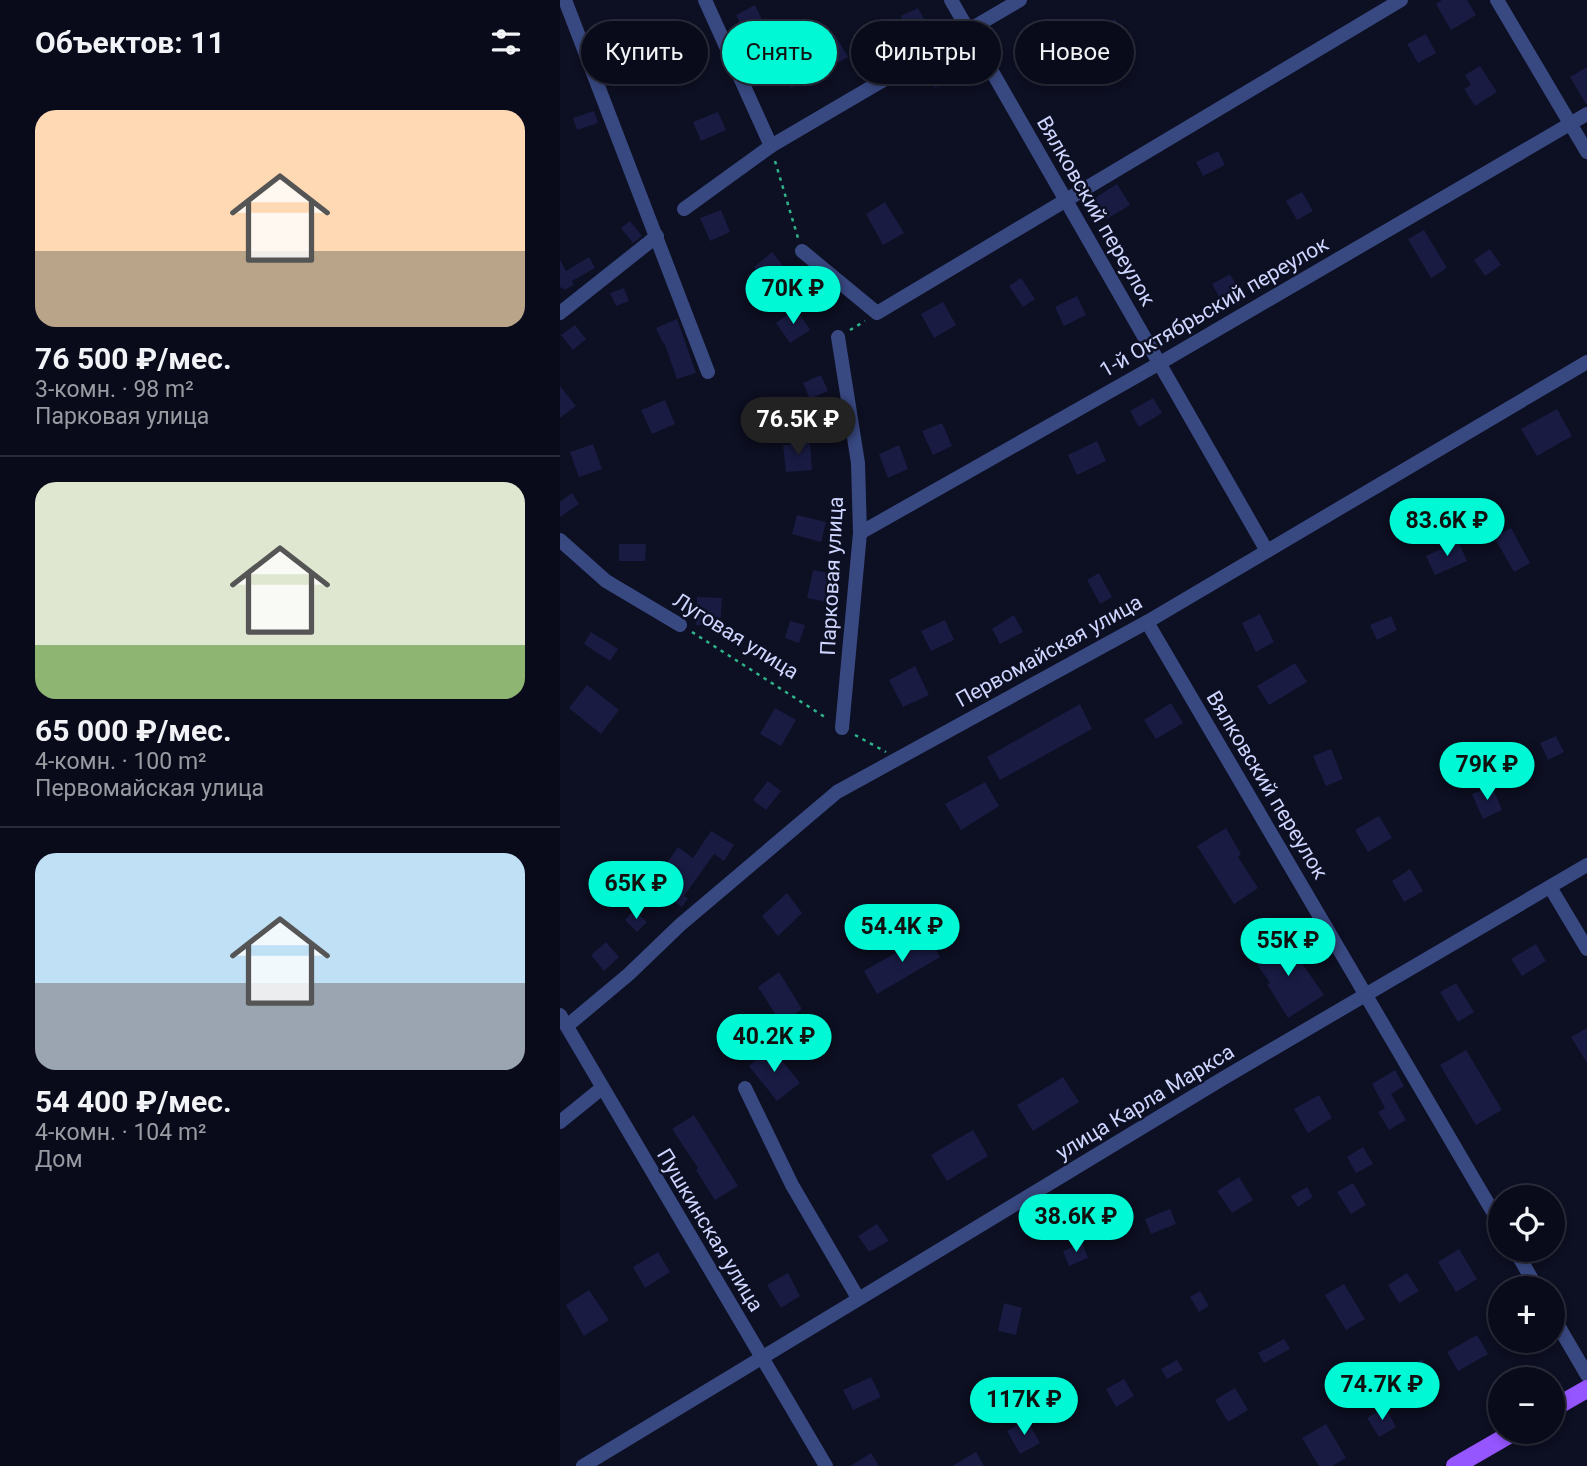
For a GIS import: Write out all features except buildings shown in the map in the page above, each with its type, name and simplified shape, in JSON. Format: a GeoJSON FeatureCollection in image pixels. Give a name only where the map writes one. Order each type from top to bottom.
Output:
{"type":"FeatureCollection","features":[{"type":"Feature","properties":{"kind":"main road"},"geometry":{"type":"LineString","coordinates":[[1565,1402],[1587,1389]]}},
{"type":"Feature","properties":{"kind":"main road"},"geometry":{"type":"LineString","coordinates":[[1455,1466],[1493,1444]]}},
{"type":"Feature","properties":{"kind":"street"},"geometry":{"type":"LineString","coordinates":[[565,0],[708,372]]}},
{"type":"Feature","properties":{"kind":"street"},"geometry":{"type":"LineString","coordinates":[[705,0],[771,146]]}},
{"type":"Feature","properties":{"kind":"street","name":"Вялковский переулок"},"geometry":{"type":"LineString","coordinates":[[951,0],[963,21]]}},
{"type":"Feature","properties":{"kind":"street"},"geometry":{"type":"LineString","coordinates":[[984,21],[1020,0]]}},
{"type":"Feature","properties":{"kind":"street"},"geometry":{"type":"LineString","coordinates":[[802,251],[877,313],[1401,0]]}},
{"type":"Feature","properties":{"kind":"street"},"geometry":{"type":"LineString","coordinates":[[1497,0],[1587,152]]}},
{"type":"Feature","properties":{"kind":"street"},"geometry":{"type":"LineString","coordinates":[[684,209],[771,146],[876,84]]}},
{"type":"Feature","properties":{"kind":"street","name":"Вялковский переулок"},"geometry":{"type":"LineString","coordinates":[[999,84],[1267,551]]}},
{"type":"Feature","properties":{"kind":"street","name":"1-й Октябрьский переулок"},"geometry":{"type":"LineString","coordinates":[[860,533],[1160,363],[1587,114]]}},
{"type":"Feature","properties":{"kind":"street"},"geometry":{"type":"LineString","coordinates":[[560,313],[657,236]]}},
{"type":"Feature","properties":{"kind":"street","name":"Парковая улица"},"geometry":{"type":"LineString","coordinates":[[838,337],[858,463],[860,533],[842,728]]}},
{"type":"Feature","properties":{"kind":"street","name":"Первомайская улица"},"geometry":{"type":"LineString","coordinates":[[563,1020],[629,974],[680,925],[837,792],[1147,622],[1587,362]]}},
{"type":"Feature","properties":{"kind":"street","name":"Луговая улица"},"geometry":{"type":"LineString","coordinates":[[560,540],[606,581],[680,625]]}},
{"type":"Feature","properties":{"kind":"street","name":"Вялковский переулок"},"geometry":{"type":"LineString","coordinates":[[1147,622],[1488,1203]]}},
{"type":"Feature","properties":{"kind":"street","name":"улица Карла Маркса"},"geometry":{"type":"LineString","coordinates":[[583,1466],[858,1298],[1587,865]]}},
{"type":"Feature","properties":{"kind":"street"},"geometry":{"type":"LineString","coordinates":[[1550,887],[1587,949]]}},
{"type":"Feature","properties":{"kind":"street","name":"Пушкинская улица"},"geometry":{"type":"LineString","coordinates":[[563,1020],[826,1466]]}},
{"type":"Feature","properties":{"kind":"street"},"geometry":{"type":"LineString","coordinates":[[560,1122],[602,1087]]}},
{"type":"Feature","properties":{"kind":"street"},"geometry":{"type":"LineString","coordinates":[[745,1088],[792,1185],[858,1298]]}},
{"type":"Feature","properties":{"kind":"street"},"geometry":{"type":"LineString","coordinates":[[1565,1337],[1587,1374]]}},
{"type":"Feature","properties":{"kind":"path"},"geometry":{"type":"LineString","coordinates":[[771,146],[802,251]]}},
{"type":"Feature","properties":{"kind":"path"},"geometry":{"type":"LineString","coordinates":[[838,337],[877,313]]}},
{"type":"Feature","properties":{"kind":"path","name":"Луговая улица"},"geometry":{"type":"LineString","coordinates":[[680,625],[734,656],[842,728],[897,758]]}}]}
